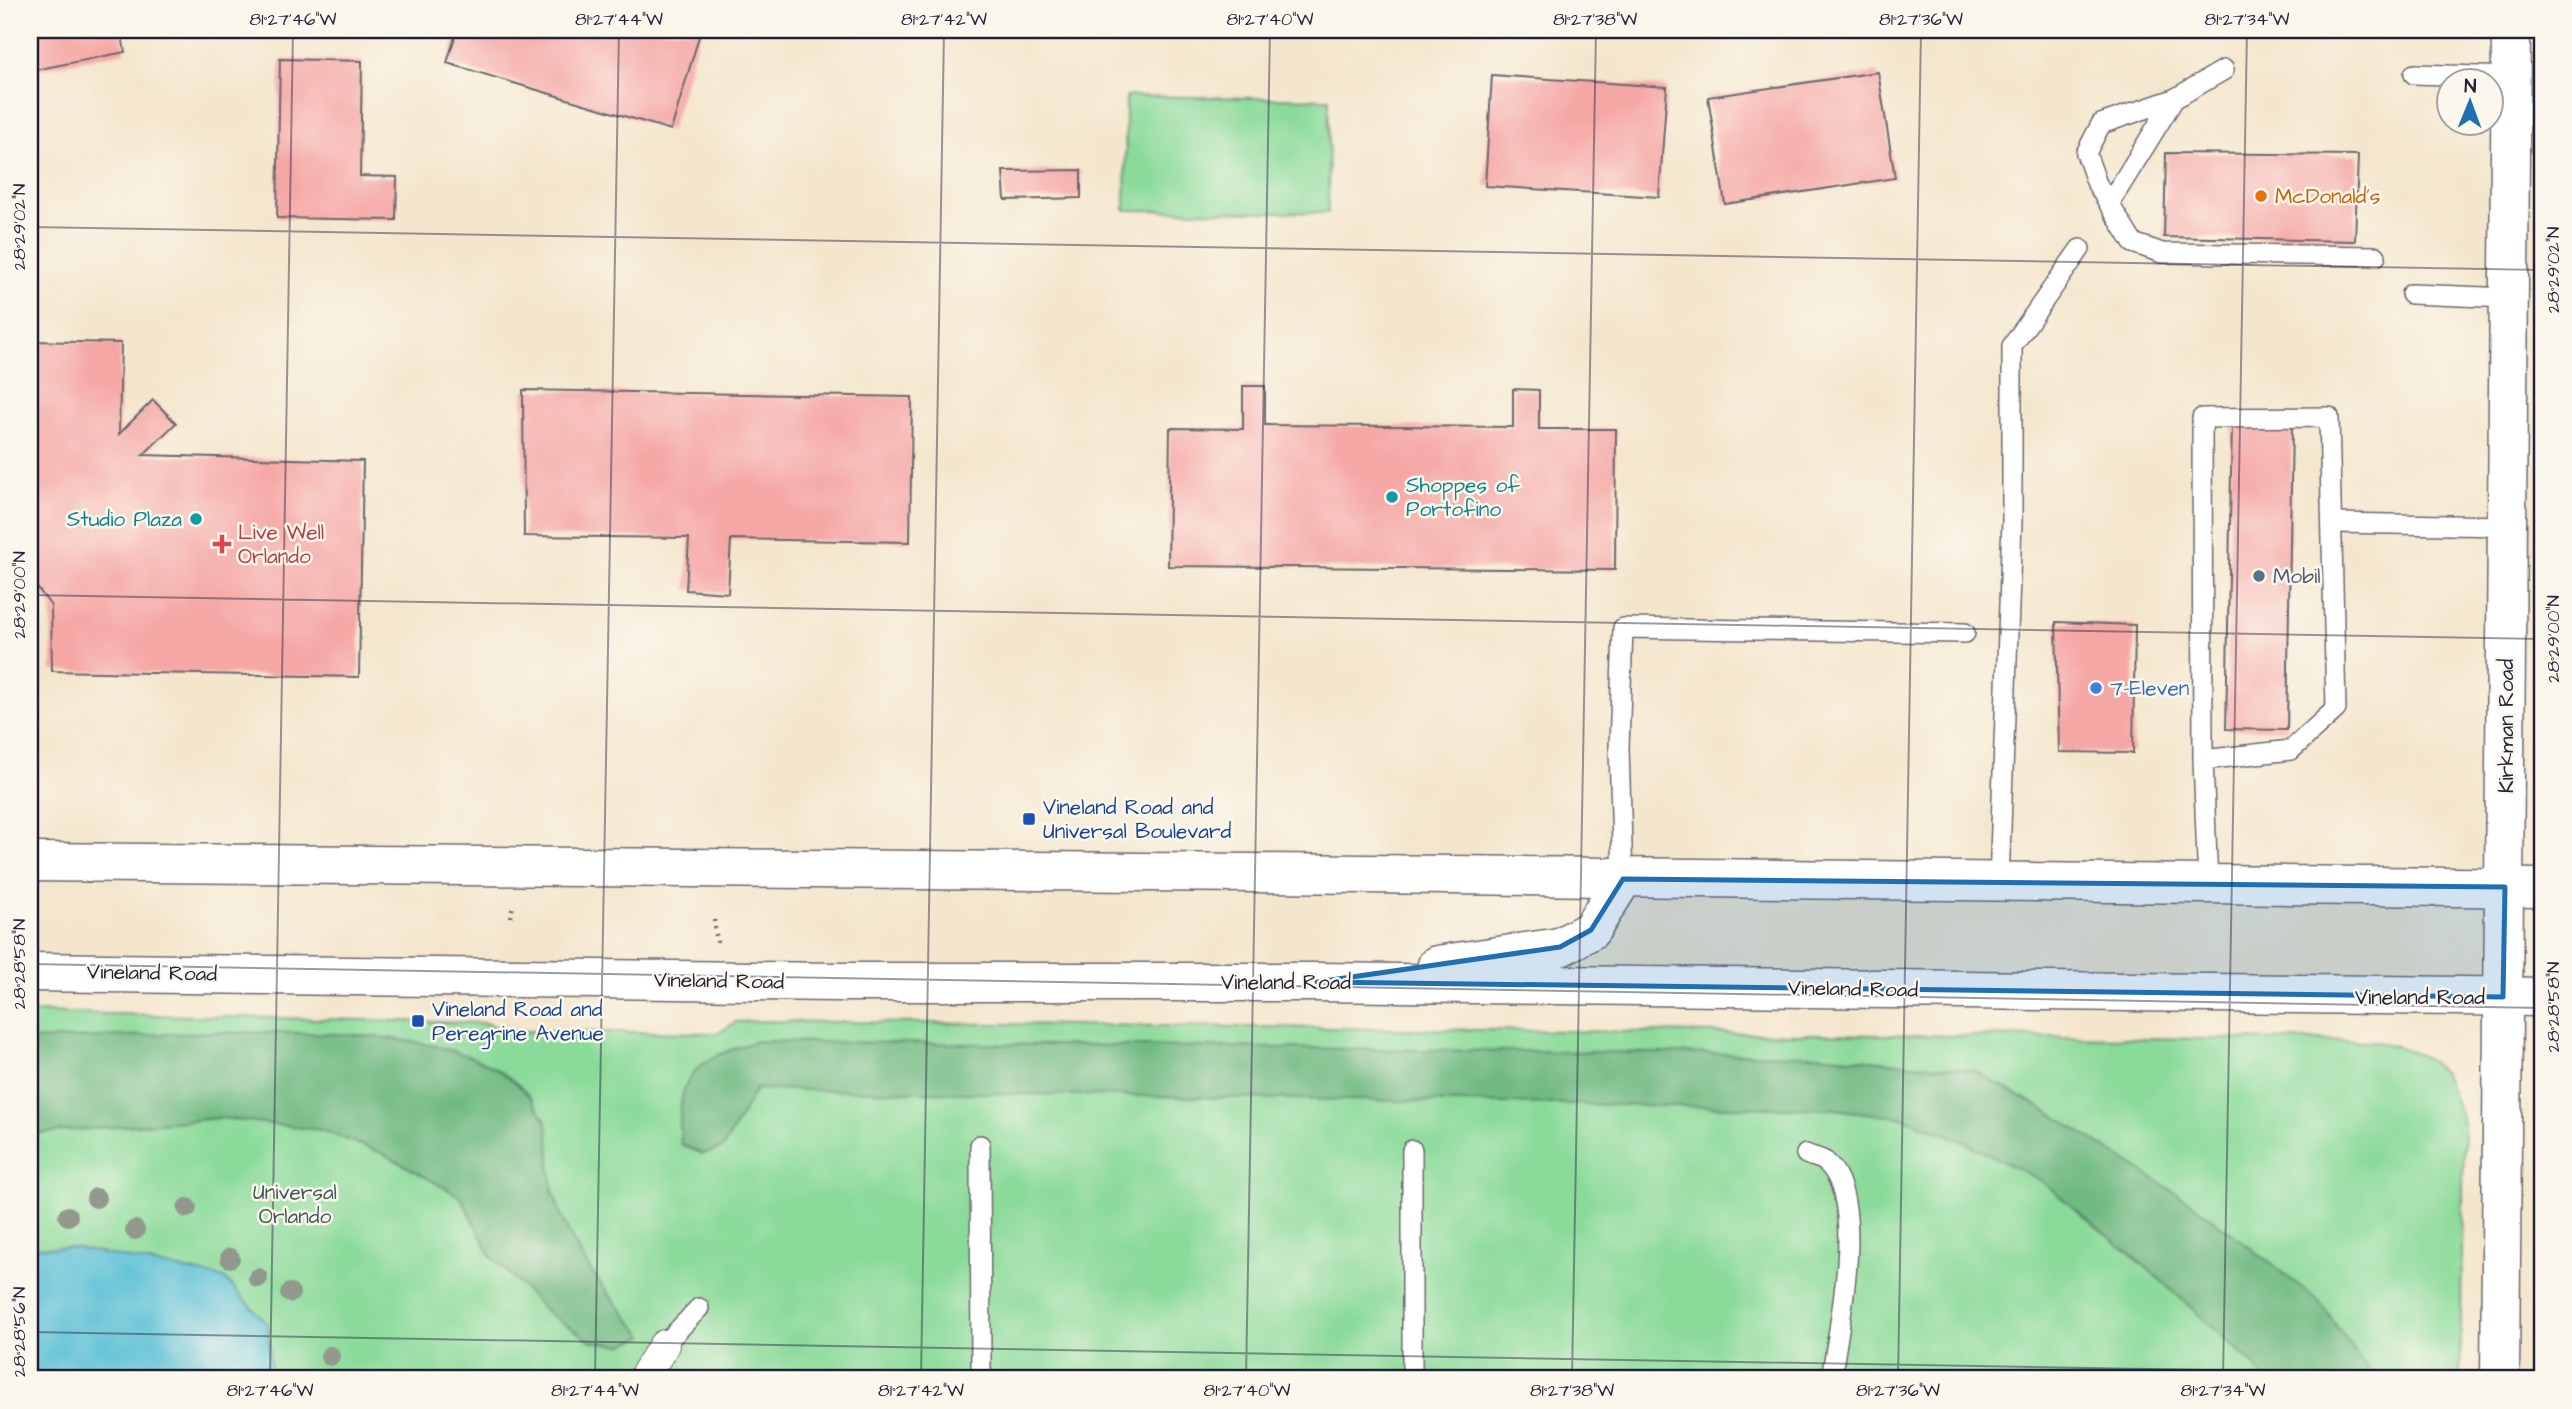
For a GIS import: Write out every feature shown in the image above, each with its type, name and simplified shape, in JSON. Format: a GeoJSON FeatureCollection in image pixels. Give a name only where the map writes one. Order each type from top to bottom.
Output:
{"type":"FeatureCollection","features":[{"type":"Feature","properties":{"kind":"main road","name":"Kirkman Road"},"geometry":{"type":"LineString","coordinates":[[2500,1379],[2511,30]]}},
{"type":"Feature","properties":{"kind":"main road"},"geometry":{"type":"LineString","coordinates":[[30,862],[641,863],[1623,879],[2542,888]]}},
{"type":"Feature","properties":{"kind":"main road"},"geometry":{"type":"LineString","coordinates":[[1317,982],[1560,947],[1591,930],[1623,879]]}},
{"type":"Feature","properties":{"kind":"main road","name":"Vineland Road"},"geometry":{"type":"LineString","coordinates":[[30,972],[813,982],[1317,982],[2542,997]]}},
{"type":"Feature","properties":{"kind":"street"},"geometry":{"type":"LineString","coordinates":[[643,1379],[664,1345]]}},
{"type":"Feature","properties":{"kind":"lane"},"geometry":{"type":"LineString","coordinates":[[2224,71],[2174,99],[2101,124],[2086,153],[2097,184],[2133,243],[2162,253],[2376,256]]}},
{"type":"Feature","properties":{"kind":"lane"},"geometry":{"type":"LineString","coordinates":[[2414,74],[2511,77]]}},
{"type":"Feature","properties":{"kind":"lane"},"geometry":{"type":"LineString","coordinates":[[2109,204],[2174,99]]}},
{"type":"Feature","properties":{"kind":"lane"},"geometry":{"type":"LineString","coordinates":[[1999,883],[2012,520],[2012,346],[2080,249]]}},
{"type":"Feature","properties":{"kind":"lane"},"geometry":{"type":"LineString","coordinates":[[2411,294],[2509,298]]}},
{"type":"Feature","properties":{"kind":"lane"},"geometry":{"type":"LineString","coordinates":[[2203,760],[2291,750],[2336,709],[2329,417],[2202,418],[2203,760],[2208,885]]}},
{"type":"Feature","properties":{"kind":"lane"},"geometry":{"type":"LineString","coordinates":[[2333,523],[2507,526]]}},
{"type":"Feature","properties":{"kind":"lane"},"geometry":{"type":"LineString","coordinates":[[1623,879],[1619,748],[1623,628],[1965,633]]}},
{"type":"Feature","properties":{"kind":"lane"},"geometry":{"type":"LineString","coordinates":[[980,1145],[981,1371]]}},
{"type":"Feature","properties":{"kind":"lane"},"geometry":{"type":"LineString","coordinates":[[1412,1150],[1412,1379]]}},
{"type":"Feature","properties":{"kind":"lane"},"geometry":{"type":"LineString","coordinates":[[1806,1154],[1825,1161],[1840,1182],[1846,1207],[1846,1271],[1831,1379]]}},
{"type":"Feature","properties":{"kind":"lane"},"geometry":{"type":"LineString","coordinates":[[664,1345],[699,1308]]}},
{"type":"Feature","properties":{"kind":"path"},"geometry":{"type":"LineString","coordinates":[[713,920],[717,942]]}},
{"type":"Feature","properties":{"kind":"highlighted area"},"geometry":{"type":"Polygon","coordinates":[[[1623,879],[2505,887],[2503,997],[1317,982],[1560,947],[1591,930],[1623,879]]]}},
{"type":"Feature","properties":{"kind":"green space"},"geometry":{"type":"Polygon","coordinates":[[[1126,96],[1329,99],[1328,213],[1125,210],[1126,96]]]}},
{"type":"Feature","properties":{"kind":"green space","name":"Universal Orlando"},"geometry":{"type":"Polygon","coordinates":[[[30,1012],[485,1023],[506,1031],[718,1033],[736,1022],[758,1021],[2370,1041],[2398,1046],[2426,1058],[2444,1074],[2464,1125],[2460,1379],[30,1379],[30,1012]]]}},
{"type":"Feature","properties":{"kind":"green space"},"geometry":{"type":"Polygon","coordinates":[[[214,1032],[340,1034],[432,1045],[473,1058],[508,1077],[534,1103],[546,1121],[552,1185],[570,1235],[603,1287],[644,1336],[622,1345],[591,1341],[547,1312],[491,1256],[461,1197],[382,1153],[321,1130],[221,1118],[30,1134],[30,1040],[214,1032]]]}},
{"type":"Feature","properties":{"kind":"green space"},"geometry":{"type":"Polygon","coordinates":[[[757,1041],[1819,1055],[1973,1070],[2049,1112],[2195,1205],[2319,1301],[2374,1379],[2265,1379],[2251,1362],[2147,1268],[2040,1180],[1956,1138],[1904,1118],[1834,1109],[756,1089],[723,1148],[702,1154],[681,1144],[681,1101],[693,1074],[717,1056],[757,1041]]]}},
{"type":"Feature","properties":{"kind":"water"},"geometry":{"type":"Polygon","coordinates":[[[30,1247],[76,1248],[224,1278],[268,1324],[271,1379],[30,1379],[30,1247]]]}},
{"type":"Feature","properties":{"kind":"building"},"geometry":{"type":"Polygon","coordinates":[[[30,30],[121,30],[125,52],[30,71],[30,30]]]}},
{"type":"Feature","properties":{"kind":"building"},"geometry":{"type":"Polygon","coordinates":[[[457,30],[701,30],[671,130],[447,63],[457,30]]]}},
{"type":"Feature","properties":{"kind":"building"},"geometry":{"type":"Polygon","coordinates":[[[280,59],[362,61],[360,176],[397,177],[396,220],[277,218],[280,59]]]}},
{"type":"Feature","properties":{"kind":"building"},"geometry":{"type":"Polygon","coordinates":[[[1878,72],[1895,178],[1725,204],[1708,97],[1878,72]]]}},
{"type":"Feature","properties":{"kind":"building"},"geometry":{"type":"Polygon","coordinates":[[[1492,75],[1667,87],[1659,197],[1485,186],[1492,75]]]}},
{"type":"Feature","properties":{"kind":"building","name":"McDonald's"},"geometry":{"type":"Polygon","coordinates":[[[2166,153],[2358,155],[2355,241],[2164,237],[2166,153]]]}},
{"type":"Feature","properties":{"kind":"building"},"geometry":{"type":"Polygon","coordinates":[[[1081,170],[1081,198],[1005,200],[1003,171],[1081,170]]]}},
{"type":"Feature","properties":{"kind":"building","name":"Studio Plaza"},"geometry":{"type":"Polygon","coordinates":[[[30,341],[121,343],[119,434],[153,400],[176,423],[143,455],[363,461],[359,677],[52,671],[51,606],[30,578],[30,341]]]}},
{"type":"Feature","properties":{"kind":"building","name":"Shoppes of Portofino"},"geometry":{"type":"Polygon","coordinates":[[[1243,386],[1265,386],[1265,425],[1513,427],[1513,389],[1539,390],[1539,429],[1616,429],[1615,570],[1168,566],[1170,428],[1243,429],[1243,386]]]}},
{"type":"Feature","properties":{"kind":"building"},"geometry":{"type":"Polygon","coordinates":[[[523,390],[912,397],[910,542],[731,539],[728,593],[686,590],[689,538],[524,536],[523,390]]]}},
{"type":"Feature","properties":{"kind":"building","name":"Mobil"},"geometry":{"type":"Polygon","coordinates":[[[2232,422],[2292,423],[2287,730],[2226,729],[2232,422]]]}},
{"type":"Feature","properties":{"kind":"building","name":"7-Eleven"},"geometry":{"type":"Polygon","coordinates":[[[2056,622],[2135,625],[2133,753],[2059,752],[2056,622]]]}},
{"type":"Feature","properties":{"kind":"place","name":"McDonald's"},"geometry":{"type":"Point","coordinates":[2261,196]}},
{"type":"Feature","properties":{"kind":"place","name":"Shoppes of Portofino"},"geometry":{"type":"Point","coordinates":[1392,497]}},
{"type":"Feature","properties":{"kind":"place","name":"Studio Plaza"},"geometry":{"type":"Point","coordinates":[196,519]}},
{"type":"Feature","properties":{"kind":"place","name":"Live Well Orlando"},"geometry":{"type":"Point","coordinates":[222,544]}},
{"type":"Feature","properties":{"kind":"place","name":"Mobil"},"geometry":{"type":"Point","coordinates":[2259,576]}},
{"type":"Feature","properties":{"kind":"place","name":"7-Eleven"},"geometry":{"type":"Point","coordinates":[2096,688]}},
{"type":"Feature","properties":{"kind":"place","name":"Vineland Road and Universal Boulevard"},"geometry":{"type":"Point","coordinates":[1029,819]}},
{"type":"Feature","properties":{"kind":"place","name":"Vineland Road and Peregrine Avenue"},"geometry":{"type":"Point","coordinates":[418,1021]}}]}
